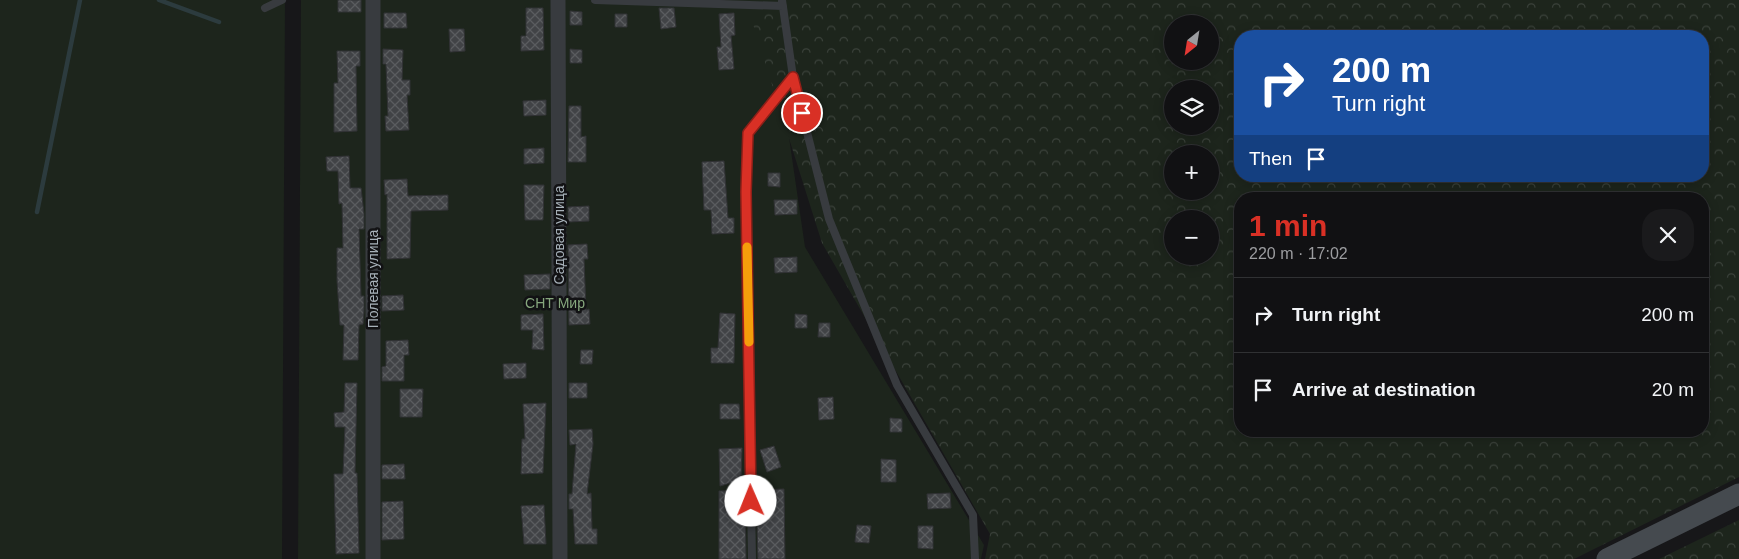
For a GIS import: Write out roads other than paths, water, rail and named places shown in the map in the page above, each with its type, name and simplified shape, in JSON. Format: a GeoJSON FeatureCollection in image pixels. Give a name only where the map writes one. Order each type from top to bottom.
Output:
{"type":"FeatureCollection","features":[{"type":"Feature","properties":{"kind":"main road"},"geometry":{"type":"LineString","coordinates":[[1607,559],[1739,494]]}},
{"type":"Feature","properties":{"kind":"street","name":"Полевая улица"},"geometry":{"type":"LineString","coordinates":[[373,0],[373,559]]}},
{"type":"Feature","properties":{"kind":"street","name":"Садовая улица"},"geometry":{"type":"LineString","coordinates":[[558,0],[560,559]]}},
{"type":"Feature","properties":{"kind":"lane"},"geometry":{"type":"LineString","coordinates":[[265,8],[282,0]]}},
{"type":"Feature","properties":{"kind":"lane"},"geometry":{"type":"LineString","coordinates":[[595,0],[783,3],[793,77],[829,219],[897,385],[973,515],[975,559]]}},
{"type":"Feature","properties":{"kind":"lane"},"geometry":{"type":"LineString","coordinates":[[752,559],[746,192],[748,133],[793,77]]}},
{"type":"Feature","properties":{"kind":"waterway"},"geometry":{"type":"LineString","coordinates":[[37,212],[80,0]]}},
{"type":"Feature","properties":{"kind":"waterway"},"geometry":{"type":"LineString","coordinates":[[159,0],[219,22]]}},
{"type":"Feature","properties":{"kind":"park label","name":"СНТ Мир"},"geometry":{"type":"Point","coordinates":[555,303]}}]}
